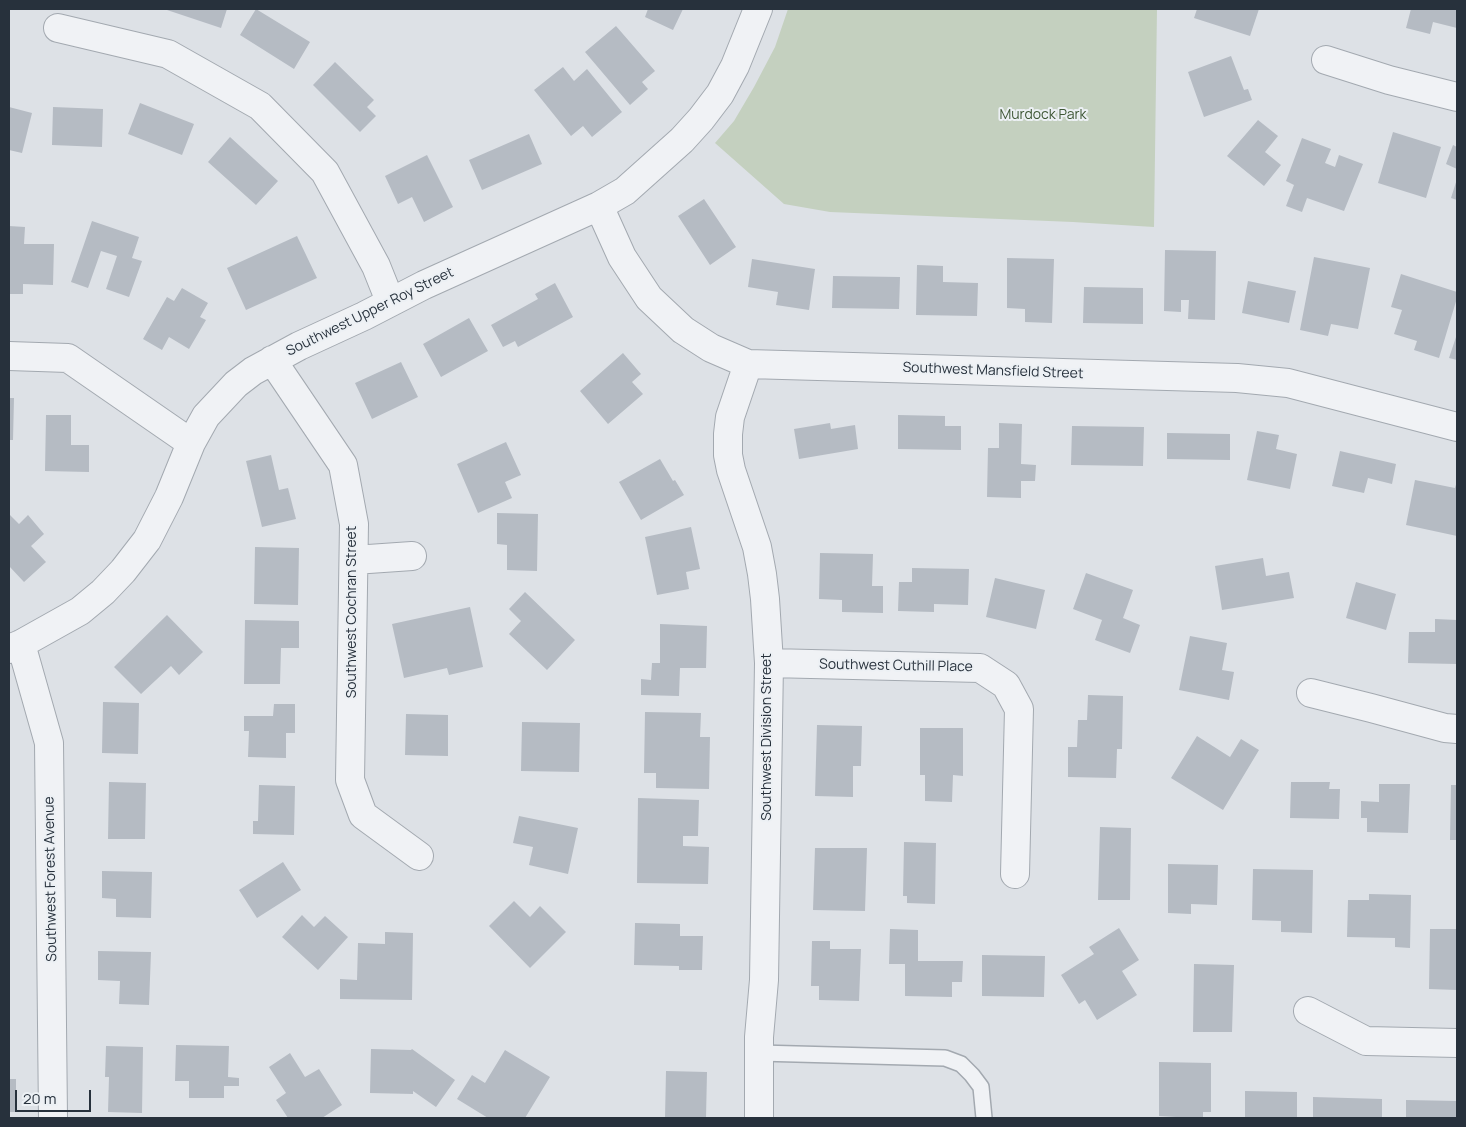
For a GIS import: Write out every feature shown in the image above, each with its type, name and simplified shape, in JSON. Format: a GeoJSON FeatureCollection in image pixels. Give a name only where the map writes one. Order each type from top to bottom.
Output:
{"type":"FeatureCollection","features":[{"type":"Feature","properties":{"kind":"street","name":"Southwest Upper Roy Street"},"geometry":{"type":"LineString","coordinates":[[15,647],[80,611],[104,592],[123,571],[146,540],[169,497],[191,443],[206,416],[236,384],[253,371],[299,346],[364,316],[424,285],[599,206],[625,191],[682,140],[720,94],[735,66],[758,9]]}},
{"type":"Feature","properties":{"kind":"street"},"geometry":{"type":"LineString","coordinates":[[58,28],[168,54],[260,106],[325,172],[376,266],[390,301]]}},
{"type":"Feature","properties":{"kind":"street"},"geometry":{"type":"LineString","coordinates":[[1326,60],[1389,80],[1457,97]]}},
{"type":"Feature","properties":{"kind":"street","name":"Southwest Mansfield Street"},"geometry":{"type":"LineString","coordinates":[[599,206],[622,256],[649,298],[683,330],[711,348],[748,364],[1237,378],[1288,384],[1457,427]]}},
{"type":"Feature","properties":{"kind":"street"},"geometry":{"type":"LineString","coordinates":[[9,356],[68,358],[191,443]]}},
{"type":"Feature","properties":{"kind":"street","name":"Southwest Cochran Street"},"geometry":{"type":"LineString","coordinates":[[272,360],[343,465],[354,524],[350,780],[363,815],[419,856]]}},
{"type":"Feature","properties":{"kind":"street","name":"Southwest Division Street"},"geometry":{"type":"LineString","coordinates":[[748,364],[730,417],[728,455],[758,556],[765,599],[769,663],[764,980],[759,1037],[759,1118]]}},
{"type":"Feature","properties":{"kind":"street"},"geometry":{"type":"LineString","coordinates":[[354,560],[412,556]]}},
{"type":"Feature","properties":{"kind":"street","name":"Southwest Forest Avenue"},"geometry":{"type":"LineString","coordinates":[[15,647],[49,743],[53,1118]]}},
{"type":"Feature","properties":{"kind":"street","name":"Southwest Cuthill Place"},"geometry":{"type":"LineString","coordinates":[[769,663],[980,668],[1006,685],[1019,709],[1015,874]]}},
{"type":"Feature","properties":{"kind":"street"},"geometry":{"type":"LineString","coordinates":[[1311,693],[1445,728],[1457,729]]}},
{"type":"Feature","properties":{"kind":"street"},"geometry":{"type":"LineString","coordinates":[[1308,1011],[1366,1041],[1457,1043]]}},
{"type":"Feature","properties":{"kind":"lane"},"geometry":{"type":"LineString","coordinates":[[759,1053],[945,1058],[961,1064],[981,1087],[984,1118]]}},
{"type":"Feature","properties":{"kind":"green space","name":"Murdock Park"},"geometry":{"type":"Polygon","coordinates":[[[788,9],[1157,9],[1154,227],[830,212],[784,204],[715,143],[734,121],[754,87],[775,47],[788,9]]]}},
{"type":"Feature","properties":{"kind":"building"},"geometry":{"type":"Polygon","coordinates":[[[164,9],[227,9],[221,28],[164,9]]]}},
{"type":"Feature","properties":{"kind":"building"},"geometry":{"type":"Polygon","coordinates":[[[256,9],[310,42],[294,69],[240,35],[256,9]]]}},
{"type":"Feature","properties":{"kind":"building"},"geometry":{"type":"Polygon","coordinates":[[[648,9],[683,9],[673,30],[645,17],[648,9]]]}},
{"type":"Feature","properties":{"kind":"building"},"geometry":{"type":"Polygon","coordinates":[[[1197,9],[1259,9],[1250,36],[1194,18],[1197,9]]]}},
{"type":"Feature","properties":{"kind":"building"},"geometry":{"type":"Polygon","coordinates":[[[1411,9],[1457,9],[1457,28],[1433,22],[1430,34],[1406,28],[1411,9]]]}},
{"type":"Feature","properties":{"kind":"building"},"geometry":{"type":"Polygon","coordinates":[[[616,26],[655,71],[642,82],[648,89],[630,105],[585,52],[616,26]]]}},
{"type":"Feature","properties":{"kind":"building"},"geometry":{"type":"Polygon","coordinates":[[[1231,56],[1244,90],[1248,89],[1252,100],[1204,117],[1188,72],[1231,56]]]}},
{"type":"Feature","properties":{"kind":"building"},"geometry":{"type":"Polygon","coordinates":[[[335,62],[374,100],[367,107],[376,116],[360,132],[313,85],[335,62]]]}},
{"type":"Feature","properties":{"kind":"building"},"geometry":{"type":"Polygon","coordinates":[[[563,67],[574,81],[587,69],[622,112],[592,137],[583,126],[571,136],[534,90],[563,67]]]}},
{"type":"Feature","properties":{"kind":"building"},"geometry":{"type":"Polygon","coordinates":[[[140,103],[194,124],[182,155],[128,134],[140,103]]]}},
{"type":"Feature","properties":{"kind":"building"},"geometry":{"type":"Polygon","coordinates":[[[9,107],[32,113],[22,153],[9,150],[9,107]]]}},
{"type":"Feature","properties":{"kind":"building"},"geometry":{"type":"Polygon","coordinates":[[[53,107],[103,109],[102,147],[52,145],[53,107]]]}},
{"type":"Feature","properties":{"kind":"building"},"geometry":{"type":"Polygon","coordinates":[[[1258,120],[1278,136],[1265,152],[1281,165],[1264,186],[1227,156],[1258,120]]]}},
{"type":"Feature","properties":{"kind":"building"},"geometry":{"type":"Polygon","coordinates":[[[1393,132],[1441,147],[1426,198],[1378,183],[1393,132]]]}},
{"type":"Feature","properties":{"kind":"building"},"geometry":{"type":"Polygon","coordinates":[[[529,134],[542,164],[482,190],[469,160],[529,134]]]}},
{"type":"Feature","properties":{"kind":"building"},"geometry":{"type":"Polygon","coordinates":[[[230,137],[278,181],[256,205],[208,162],[230,137]]]}},
{"type":"Feature","properties":{"kind":"building"},"geometry":{"type":"Polygon","coordinates":[[[1302,138],[1331,149],[1325,163],[1335,167],[1339,155],[1363,164],[1344,211],[1307,198],[1302,212],[1286,206],[1294,185],[1286,181],[1302,138]]]}},
{"type":"Feature","properties":{"kind":"building"},"geometry":{"type":"Polygon","coordinates":[[[1453,145],[1457,147],[1457,169],[1446,164],[1453,145]]]}},
{"type":"Feature","properties":{"kind":"building"},"geometry":{"type":"Polygon","coordinates":[[[427,155],[453,207],[424,222],[412,197],[398,204],[385,176],[427,155]]]}},
{"type":"Feature","properties":{"kind":"building"},"geometry":{"type":"Polygon","coordinates":[[[1457,179],[1457,200],[1451,198],[1457,179]]]}},
{"type":"Feature","properties":{"kind":"building"},"geometry":{"type":"Polygon","coordinates":[[[704,199],[736,247],[710,265],[678,216],[704,199]]]}},
{"type":"Feature","properties":{"kind":"building"},"geometry":{"type":"Polygon","coordinates":[[[92,221],[139,237],[132,258],[142,261],[129,297],[106,289],[117,256],[101,251],[88,288],[71,282],[92,221]]]}},
{"type":"Feature","properties":{"kind":"building"},"geometry":{"type":"Polygon","coordinates":[[[9,226],[25,227],[24,244],[54,244],[53,285],[23,284],[23,294],[9,294],[9,226]]]}},
{"type":"Feature","properties":{"kind":"building"},"geometry":{"type":"Polygon","coordinates":[[[297,236],[317,278],[246,310],[227,268],[297,236]]]}},
{"type":"Feature","properties":{"kind":"building"},"geometry":{"type":"Polygon","coordinates":[[[1165,250],[1216,251],[1215,320],[1188,319],[1189,300],[1181,300],[1181,312],[1164,311],[1165,250]]]}},
{"type":"Feature","properties":{"kind":"building"},"geometry":{"type":"Polygon","coordinates":[[[1314,257],[1370,268],[1358,329],[1331,324],[1328,336],[1300,330],[1314,257]]]}},
{"type":"Feature","properties":{"kind":"building"},"geometry":{"type":"Polygon","coordinates":[[[1007,258],[1054,259],[1052,323],[1025,322],[1025,309],[1007,308],[1007,258]]]}},
{"type":"Feature","properties":{"kind":"building"},"geometry":{"type":"Polygon","coordinates":[[[752,259],[815,269],[809,310],[776,305],[778,292],[748,287],[752,259]]]}},
{"type":"Feature","properties":{"kind":"building"},"geometry":{"type":"Polygon","coordinates":[[[917,265],[943,266],[943,282],[978,283],[977,316],[916,315],[917,265]]]}},
{"type":"Feature","properties":{"kind":"building"},"geometry":{"type":"Polygon","coordinates":[[[1401,274],[1457,292],[1457,298],[1439,358],[1414,350],[1417,341],[1394,334],[1402,310],[1391,307],[1401,274]]]}},
{"type":"Feature","properties":{"kind":"building"},"geometry":{"type":"Polygon","coordinates":[[[833,276],[900,277],[899,309],[832,308],[833,276]]]}},
{"type":"Feature","properties":{"kind":"building"},"geometry":{"type":"Polygon","coordinates":[[[1248,281],[1296,291],[1289,323],[1242,313],[1248,281]]]}},
{"type":"Feature","properties":{"kind":"building"},"geometry":{"type":"Polygon","coordinates":[[[555,283],[573,317],[518,347],[515,341],[503,347],[491,325],[538,299],[535,294],[555,283]]]}},
{"type":"Feature","properties":{"kind":"building"},"geometry":{"type":"Polygon","coordinates":[[[1084,287],[1143,288],[1143,324],[1083,323],[1084,287]]]}},
{"type":"Feature","properties":{"kind":"building"},"geometry":{"type":"Polygon","coordinates":[[[182,288],[208,303],[200,317],[206,320],[189,349],[169,337],[162,350],[143,339],[167,297],[174,301],[182,288]]]}},
{"type":"Feature","properties":{"kind":"building"},"geometry":{"type":"Polygon","coordinates":[[[469,318],[488,351],[441,377],[423,344],[469,318]]]}},
{"type":"Feature","properties":{"kind":"building"},"geometry":{"type":"Polygon","coordinates":[[[1457,334],[1457,360],[1449,358],[1457,334]]]}},
{"type":"Feature","properties":{"kind":"building"},"geometry":{"type":"Polygon","coordinates":[[[623,353],[641,374],[632,382],[643,394],[608,424],[580,391],[623,353]]]}},
{"type":"Feature","properties":{"kind":"building"},"geometry":{"type":"Polygon","coordinates":[[[401,362],[418,397],[372,419],[355,383],[401,362]]]}},
{"type":"Feature","properties":{"kind":"building"},"geometry":{"type":"Polygon","coordinates":[[[9,398],[14,398],[13,440],[9,440],[9,398]]]}},
{"type":"Feature","properties":{"kind":"building"},"geometry":{"type":"Polygon","coordinates":[[[46,415],[71,415],[71,445],[89,445],[89,472],[45,471],[46,415]]]}},
{"type":"Feature","properties":{"kind":"building"},"geometry":{"type":"Polygon","coordinates":[[[898,415],[945,416],[945,426],[961,426],[961,450],[898,449],[898,415]]]}},
{"type":"Feature","properties":{"kind":"building"},"geometry":{"type":"Polygon","coordinates":[[[830,423],[831,429],[855,425],[858,449],[799,459],[794,429],[830,423]]]}},
{"type":"Feature","properties":{"kind":"building"},"geometry":{"type":"Polygon","coordinates":[[[999,423],[1022,424],[1021,464],[1036,465],[1035,481],[1021,481],[1021,498],[987,497],[988,448],[999,448],[999,423]]]}},
{"type":"Feature","properties":{"kind":"building"},"geometry":{"type":"Polygon","coordinates":[[[1072,426],[1144,427],[1143,466],[1071,465],[1072,426]]]}},
{"type":"Feature","properties":{"kind":"building"},"geometry":{"type":"Polygon","coordinates":[[[1257,431],[1279,435],[1276,449],[1297,454],[1290,489],[1247,480],[1257,431]]]}},
{"type":"Feature","properties":{"kind":"building"},"geometry":{"type":"Polygon","coordinates":[[[1167,433],[1230,434],[1230,460],[1167,459],[1167,433]]]}},
{"type":"Feature","properties":{"kind":"building"},"geometry":{"type":"Polygon","coordinates":[[[506,442],[521,475],[505,482],[512,498],[478,513],[457,464],[506,442]]]}},
{"type":"Feature","properties":{"kind":"building"},"geometry":{"type":"Polygon","coordinates":[[[1340,451],[1396,464],[1392,484],[1368,478],[1364,493],[1332,486],[1340,451]]]}},
{"type":"Feature","properties":{"kind":"building"},"geometry":{"type":"Polygon","coordinates":[[[271,455],[279,490],[288,488],[296,519],[262,527],[246,461],[271,455]]]}},
{"type":"Feature","properties":{"kind":"building"},"geometry":{"type":"Polygon","coordinates":[[[660,459],[684,495],[641,520],[619,482],[660,459]]]}},
{"type":"Feature","properties":{"kind":"building"},"geometry":{"type":"Polygon","coordinates":[[[1415,480],[1455,488],[1457,481],[1457,536],[1406,525],[1415,480]]]}},
{"type":"Feature","properties":{"kind":"building"},"geometry":{"type":"Polygon","coordinates":[[[497,513],[538,514],[537,571],[507,570],[507,545],[497,544],[497,513]]]}},
{"type":"Feature","properties":{"kind":"building"},"geometry":{"type":"Polygon","coordinates":[[[10,515],[19,524],[28,515],[44,534],[31,546],[46,562],[24,582],[9,566],[10,515]]]}},
{"type":"Feature","properties":{"kind":"building"},"geometry":{"type":"Polygon","coordinates":[[[691,527],[700,569],[686,572],[689,589],[657,595],[645,537],[691,527]]]}},
{"type":"Feature","properties":{"kind":"building"},"geometry":{"type":"Polygon","coordinates":[[[255,547],[299,548],[298,605],[254,604],[255,547]]]}},
{"type":"Feature","properties":{"kind":"building"},"geometry":{"type":"Polygon","coordinates":[[[820,553],[873,554],[872,586],[883,586],[883,613],[842,612],[842,600],[819,599],[820,553]]]}},
{"type":"Feature","properties":{"kind":"building"},"geometry":{"type":"Polygon","coordinates":[[[1263,558],[1266,576],[1289,572],[1294,598],[1222,610],[1215,566],[1263,558]]]}},
{"type":"Feature","properties":{"kind":"building"},"geometry":{"type":"Polygon","coordinates":[[[912,568],[969,569],[968,605],[934,604],[934,612],[898,611],[899,582],[912,582],[912,568]]]}},
{"type":"Feature","properties":{"kind":"building"},"geometry":{"type":"Polygon","coordinates":[[[1086,573],[1133,590],[1123,618],[1140,625],[1130,653],[1095,640],[1102,620],[1073,609],[1086,573]]]}},
{"type":"Feature","properties":{"kind":"building"},"geometry":{"type":"Polygon","coordinates":[[[995,578],[1045,590],[1036,629],[986,617],[995,578]]]}},
{"type":"Feature","properties":{"kind":"building"},"geometry":{"type":"Polygon","coordinates":[[[1356,582],[1396,594],[1386,630],[1346,618],[1356,582]]]}},
{"type":"Feature","properties":{"kind":"building"},"geometry":{"type":"Polygon","coordinates":[[[525,592],[575,640],[547,670],[509,634],[521,621],[509,609],[525,592]]]}},
{"type":"Feature","properties":{"kind":"building"},"geometry":{"type":"Polygon","coordinates":[[[470,607],[483,667],[449,675],[447,668],[404,678],[392,624],[470,607]]]}},
{"type":"Feature","properties":{"kind":"building"},"geometry":{"type":"Polygon","coordinates":[[[167,615],[203,652],[179,675],[171,666],[141,694],[114,667],[167,615]]]}},
{"type":"Feature","properties":{"kind":"building"},"geometry":{"type":"Polygon","coordinates":[[[1435,619],[1457,620],[1457,664],[1408,663],[1409,632],[1435,632],[1435,619]]]}},
{"type":"Feature","properties":{"kind":"building"},"geometry":{"type":"Polygon","coordinates":[[[245,620],[299,621],[299,648],[281,648],[280,684],[244,684],[245,620]]]}},
{"type":"Feature","properties":{"kind":"building"},"geometry":{"type":"Polygon","coordinates":[[[660,624],[707,626],[706,668],[680,668],[679,696],[641,695],[641,679],[651,680],[652,663],[660,663],[660,624]]]}},
{"type":"Feature","properties":{"kind":"building"},"geometry":{"type":"Polygon","coordinates":[[[1190,636],[1227,643],[1222,670],[1234,672],[1229,700],[1179,690],[1190,636]]]}},
{"type":"Feature","properties":{"kind":"building"},"geometry":{"type":"Polygon","coordinates":[[[1088,695],[1123,696],[1122,749],[1117,749],[1116,778],[1068,777],[1068,747],[1077,747],[1078,720],[1087,720],[1088,695]]]}},
{"type":"Feature","properties":{"kind":"building"},"geometry":{"type":"Polygon","coordinates":[[[103,702],[139,703],[138,754],[102,753],[103,702]]]}},
{"type":"Feature","properties":{"kind":"building"},"geometry":{"type":"Polygon","coordinates":[[[274,704],[295,704],[295,733],[286,733],[286,758],[248,757],[249,731],[244,731],[244,716],[273,716],[274,704]]]}},
{"type":"Feature","properties":{"kind":"building"},"geometry":{"type":"Polygon","coordinates":[[[645,712],[701,713],[700,737],[710,737],[709,789],[656,788],[656,773],[644,773],[645,712]]]}},
{"type":"Feature","properties":{"kind":"building"},"geometry":{"type":"Polygon","coordinates":[[[406,714],[448,715],[448,756],[405,755],[406,714]]]}},
{"type":"Feature","properties":{"kind":"building"},"geometry":{"type":"Polygon","coordinates":[[[522,722],[580,723],[579,772],[521,771],[522,722]]]}},
{"type":"Feature","properties":{"kind":"building"},"geometry":{"type":"Polygon","coordinates":[[[817,725],[862,726],[861,766],[853,766],[853,797],[815,796],[817,725]]]}},
{"type":"Feature","properties":{"kind":"building"},"geometry":{"type":"Polygon","coordinates":[[[920,728],[963,728],[963,776],[953,775],[952,802],[925,801],[925,775],[920,775],[920,728]]]}},
{"type":"Feature","properties":{"kind":"building"},"geometry":{"type":"Polygon","coordinates":[[[1197,736],[1230,757],[1241,739],[1259,750],[1223,810],[1171,778],[1197,736]]]}},
{"type":"Feature","properties":{"kind":"building"},"geometry":{"type":"Polygon","coordinates":[[[109,782],[146,783],[145,839],[108,839],[109,782]]]}},
{"type":"Feature","properties":{"kind":"building"},"geometry":{"type":"Polygon","coordinates":[[[1291,782],[1330,782],[1329,789],[1340,789],[1339,819],[1290,818],[1291,782]]]}},
{"type":"Feature","properties":{"kind":"building"},"geometry":{"type":"Polygon","coordinates":[[[1379,784],[1410,784],[1408,833],[1367,832],[1367,818],[1361,818],[1361,801],[1379,802],[1379,784]]]}},
{"type":"Feature","properties":{"kind":"building"},"geometry":{"type":"Polygon","coordinates":[[[259,785],[295,786],[294,835],[253,834],[253,821],[258,821],[259,785]]]}},
{"type":"Feature","properties":{"kind":"building"},"geometry":{"type":"Polygon","coordinates":[[[1451,785],[1457,785],[1457,840],[1450,840],[1451,785]]]}},
{"type":"Feature","properties":{"kind":"building"},"geometry":{"type":"Polygon","coordinates":[[[638,798],[699,800],[698,836],[683,836],[683,846],[709,847],[708,884],[637,883],[638,798]]]}},
{"type":"Feature","properties":{"kind":"building"},"geometry":{"type":"Polygon","coordinates":[[[519,816],[578,828],[568,874],[529,865],[533,847],[513,843],[519,816]]]}},
{"type":"Feature","properties":{"kind":"building"},"geometry":{"type":"Polygon","coordinates":[[[1100,827],[1131,828],[1130,900],[1098,900],[1100,827]]]}},
{"type":"Feature","properties":{"kind":"building"},"geometry":{"type":"Polygon","coordinates":[[[904,842],[936,843],[935,904],[907,903],[907,896],[903,896],[904,842]]]}},
{"type":"Feature","properties":{"kind":"building"},"geometry":{"type":"Polygon","coordinates":[[[815,848],[867,848],[865,911],[813,910],[815,848]]]}},
{"type":"Feature","properties":{"kind":"building"},"geometry":{"type":"Polygon","coordinates":[[[283,862],[301,890],[257,918],[239,890],[283,862]]]}},
{"type":"Feature","properties":{"kind":"building"},"geometry":{"type":"Polygon","coordinates":[[[1168,864],[1218,865],[1217,905],[1191,904],[1191,914],[1168,913],[1168,864]]]}},
{"type":"Feature","properties":{"kind":"building"},"geometry":{"type":"Polygon","coordinates":[[[1253,869],[1313,870],[1312,933],[1281,932],[1281,921],[1252,920],[1253,869]]]}},
{"type":"Feature","properties":{"kind":"building"},"geometry":{"type":"Polygon","coordinates":[[[102,871],[152,872],[151,918],[116,917],[116,899],[102,898],[102,871]]]}},
{"type":"Feature","properties":{"kind":"building"},"geometry":{"type":"Polygon","coordinates":[[[1369,894],[1411,895],[1410,948],[1395,947],[1395,938],[1347,937],[1348,900],[1369,900],[1369,894]]]}},
{"type":"Feature","properties":{"kind":"building"},"geometry":{"type":"Polygon","coordinates":[[[514,901],[530,917],[540,906],[566,932],[530,968],[489,926],[514,901]]]}},
{"type":"Feature","properties":{"kind":"building"},"geometry":{"type":"Polygon","coordinates":[[[302,915],[314,927],[325,916],[348,937],[318,970],[282,937],[302,915]]]}},
{"type":"Feature","properties":{"kind":"building"},"geometry":{"type":"Polygon","coordinates":[[[635,923],[680,924],[680,936],[703,936],[702,970],[679,970],[679,966],[634,965],[635,923]]]}},
{"type":"Feature","properties":{"kind":"building"},"geometry":{"type":"Polygon","coordinates":[[[1119,928],[1139,960],[1122,971],[1137,995],[1097,1020],[1085,1000],[1079,1004],[1061,975],[1094,954],[1089,947],[1119,928]]]}},
{"type":"Feature","properties":{"kind":"building"},"geometry":{"type":"Polygon","coordinates":[[[890,929],[918,930],[918,961],[963,961],[962,982],[952,982],[952,997],[905,996],[905,964],[889,964],[890,929]]]}},
{"type":"Feature","properties":{"kind":"building"},"geometry":{"type":"Polygon","coordinates":[[[1430,929],[1457,929],[1457,990],[1429,989],[1430,929]]]}},
{"type":"Feature","properties":{"kind":"building"},"geometry":{"type":"Polygon","coordinates":[[[385,932],[413,933],[412,1000],[340,999],[340,979],[357,980],[358,943],[385,944],[385,932]]]}},
{"type":"Feature","properties":{"kind":"building"},"geometry":{"type":"Polygon","coordinates":[[[812,941],[830,941],[830,949],[861,949],[859,1001],[819,1000],[819,986],[811,986],[812,941]]]}},
{"type":"Feature","properties":{"kind":"building"},"geometry":{"type":"Polygon","coordinates":[[[98,951],[151,952],[149,1005],[119,1004],[120,981],[98,980],[98,951]]]}},
{"type":"Feature","properties":{"kind":"building"},"geometry":{"type":"Polygon","coordinates":[[[982,955],[1045,956],[1044,997],[982,996],[982,955]]]}},
{"type":"Feature","properties":{"kind":"building"},"geometry":{"type":"Polygon","coordinates":[[[1194,964],[1234,965],[1232,1032],[1193,1032],[1194,964]]]}},
{"type":"Feature","properties":{"kind":"building"},"geometry":{"type":"Polygon","coordinates":[[[176,1045],[229,1046],[228,1077],[239,1078],[239,1086],[224,1086],[224,1098],[189,1098],[189,1081],[175,1081],[176,1045]]]}},
{"type":"Feature","properties":{"kind":"building"},"geometry":{"type":"Polygon","coordinates":[[[106,1046],[143,1047],[142,1113],[108,1112],[109,1077],[105,1077],[106,1046]]]}},
{"type":"Feature","properties":{"kind":"building"},"geometry":{"type":"Polygon","coordinates":[[[371,1049],[412,1049],[455,1080],[436,1107],[413,1091],[413,1094],[370,1093],[371,1049]]]}},
{"type":"Feature","properties":{"kind":"building"},"geometry":{"type":"Polygon","coordinates":[[[505,1050],[550,1077],[525,1118],[488,1118],[457,1099],[472,1075],[485,1083],[505,1050]]]}},
{"type":"Feature","properties":{"kind":"building"},"geometry":{"type":"Polygon","coordinates":[[[290,1053],[305,1077],[319,1069],[342,1105],[322,1118],[288,1118],[276,1100],[286,1093],[269,1067],[290,1053]]]}},
{"type":"Feature","properties":{"kind":"building"},"geometry":{"type":"Polygon","coordinates":[[[1159,1062],[1211,1063],[1211,1112],[1203,1112],[1203,1118],[1159,1116],[1159,1062]]]}},
{"type":"Feature","properties":{"kind":"building"},"geometry":{"type":"Polygon","coordinates":[[[666,1071],[707,1072],[706,1118],[665,1118],[666,1071]]]}},
{"type":"Feature","properties":{"kind":"building"},"geometry":{"type":"Polygon","coordinates":[[[9,1079],[16,1079],[16,1112],[9,1112],[9,1079]]]}},
{"type":"Feature","properties":{"kind":"building"},"geometry":{"type":"Polygon","coordinates":[[[1245,1091],[1297,1092],[1297,1118],[1245,1118],[1245,1091]]]}},
{"type":"Feature","properties":{"kind":"building"},"geometry":{"type":"Polygon","coordinates":[[[1313,1097],[1382,1099],[1382,1118],[1313,1118],[1313,1097]]]}},
{"type":"Feature","properties":{"kind":"building"},"geometry":{"type":"Polygon","coordinates":[[[1406,1100],[1457,1101],[1457,1118],[1406,1118],[1406,1100]]]}}]}
